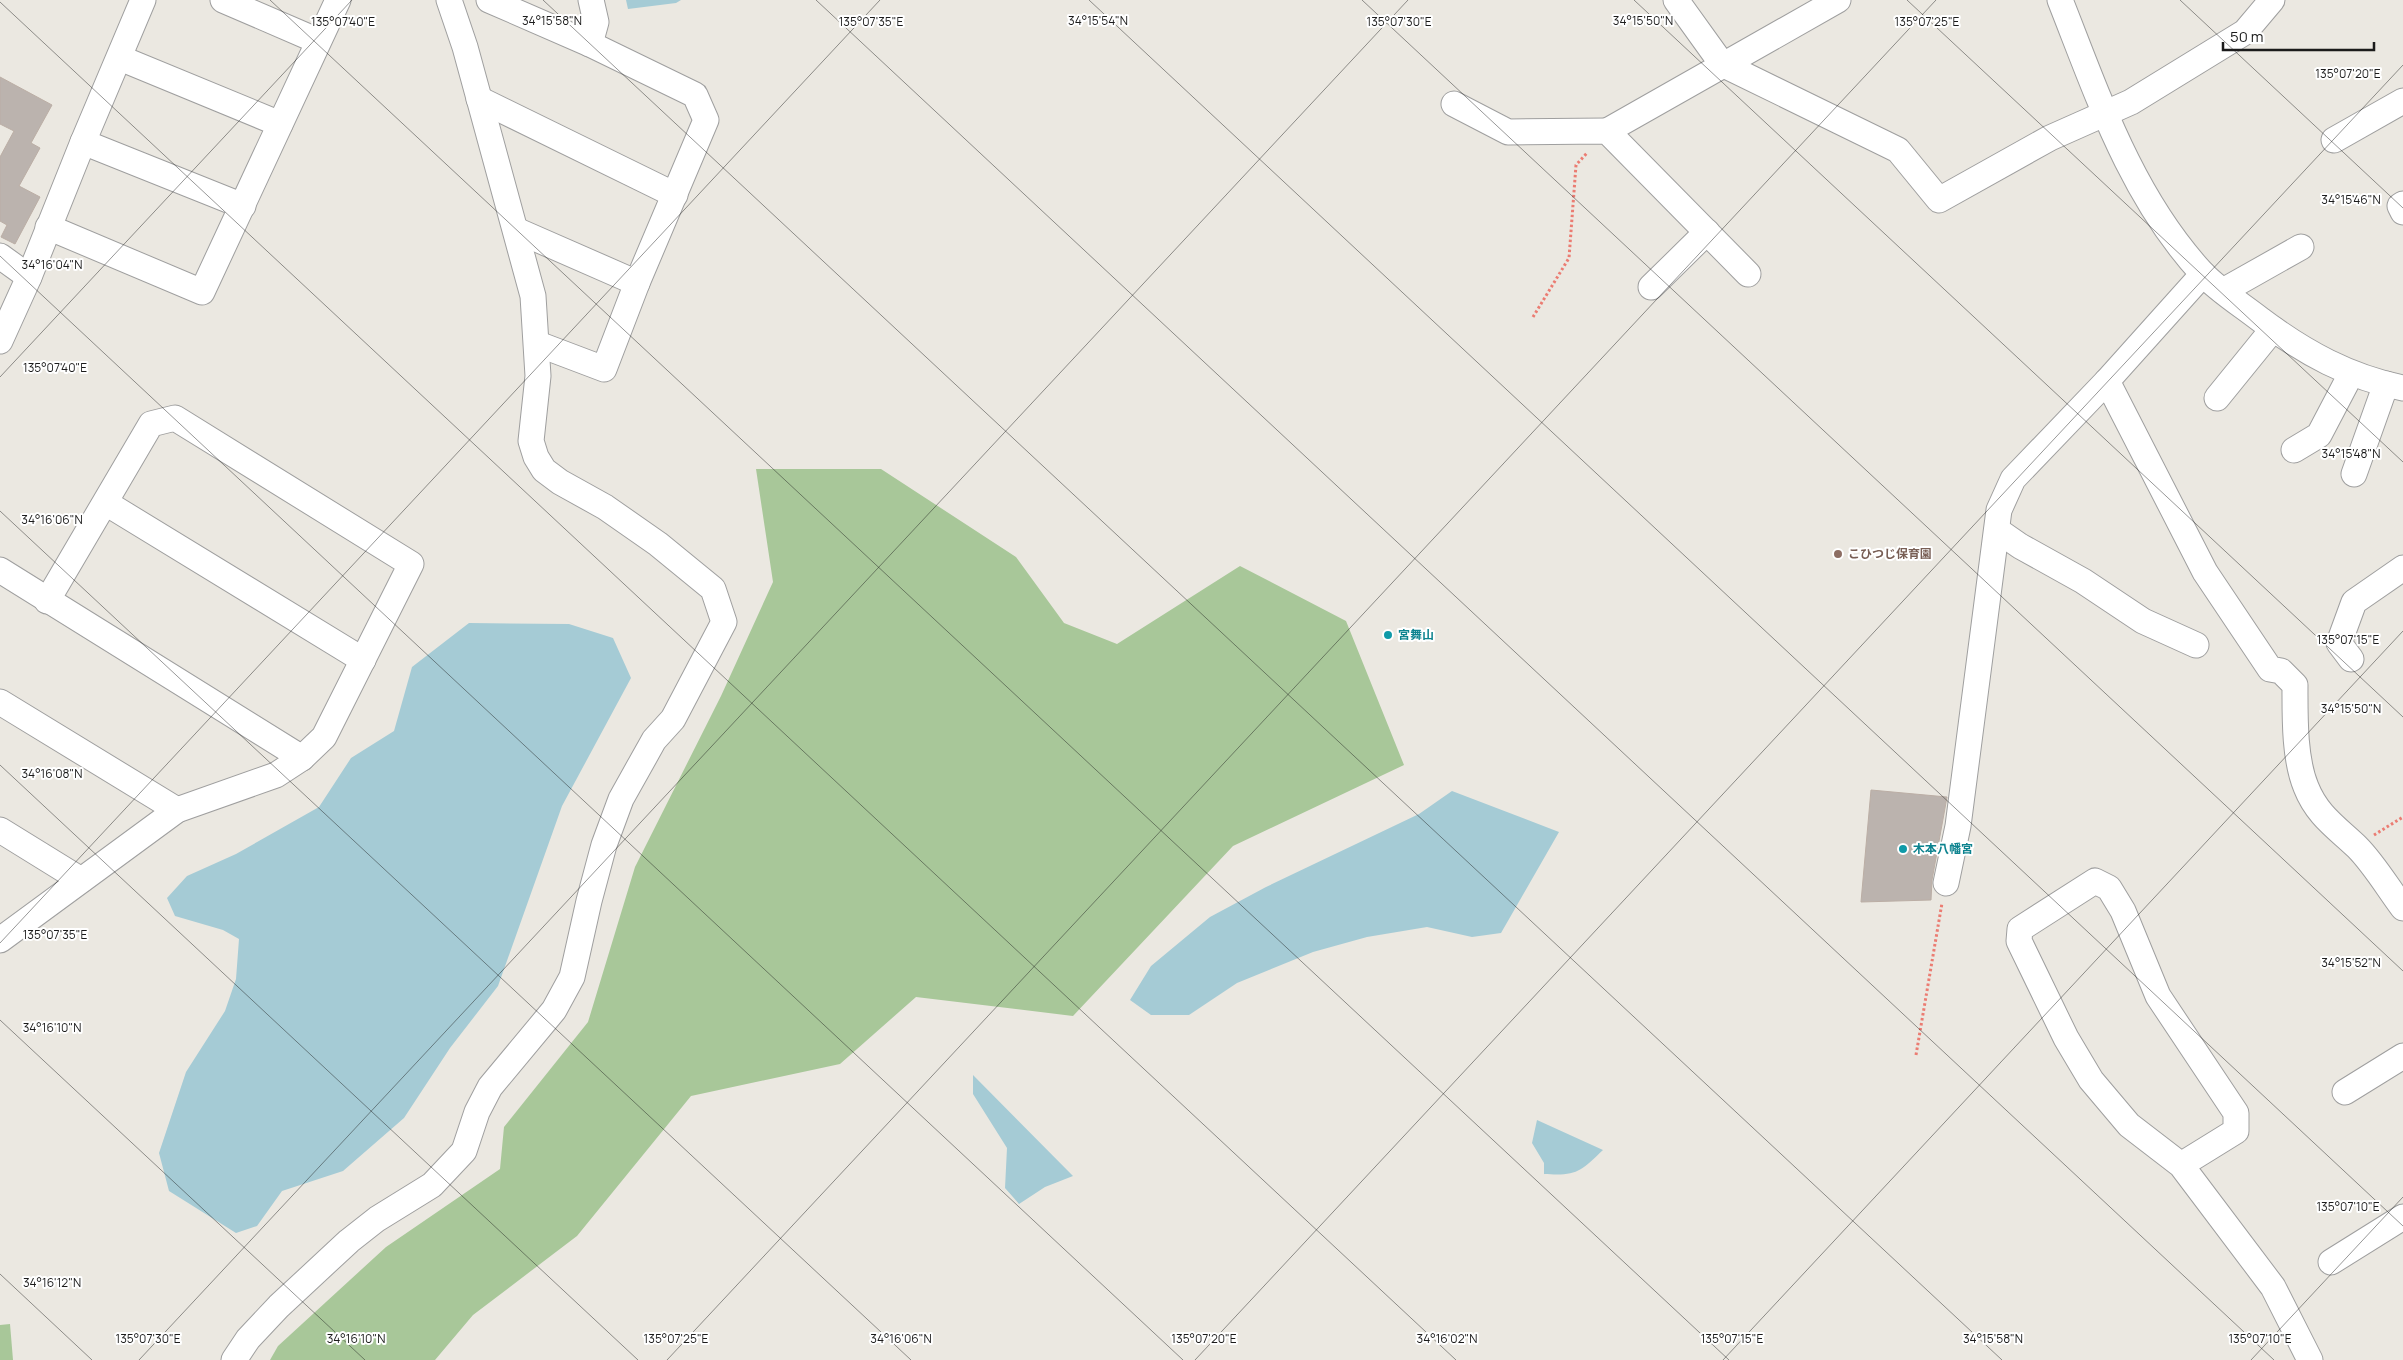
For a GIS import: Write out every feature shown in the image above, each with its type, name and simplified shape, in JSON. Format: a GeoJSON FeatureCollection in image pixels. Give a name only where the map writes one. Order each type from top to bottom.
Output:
{"type":"FeatureCollection","features":[{"type":"Feature","properties":{"kind":"street"},"geometry":{"type":"LineString","coordinates":[[0,341],[29,277],[143,0]]}},
{"type":"Feature","properties":{"kind":"street"},"geometry":{"type":"LineString","coordinates":[[223,0],[318,41]]}},
{"type":"Feature","properties":{"kind":"street"},"geometry":{"type":"LineString","coordinates":[[48,228],[202,292],[338,0]]}},
{"type":"Feature","properties":{"kind":"street"},"geometry":{"type":"LineString","coordinates":[[234,1360],[248,1339],[279,1306],[349,1242],[377,1219],[432,1185],[464,1151],[478,1112],[490,1087],[554,1010],[572,978],[591,891],[604,845],[621,799],[654,740],[673,719],[724,622],[713,589],[658,544],[605,507],[560,482],[544,470],[536,457],[531,441],[538,376],[538,344],[534,296],[465,48],[449,0]]}},
{"type":"Feature","properties":{"kind":"street"},"geometry":{"type":"LineString","coordinates":[[488,0],[590,44],[696,95],[706,120],[637,283],[604,369],[538,344]]}},
{"type":"Feature","properties":{"kind":"street"},"geometry":{"type":"LineString","coordinates":[[590,44],[596,22],[591,0]]}},
{"type":"Feature","properties":{"kind":"street"},"geometry":{"type":"LineString","coordinates":[[1676,0],[1722,64],[1898,150],[1939,200],[2050,138],[2131,102],[2246,32],[2272,0]]}},
{"type":"Feature","properties":{"kind":"street"},"geometry":{"type":"LineString","coordinates":[[1454,104],[1508,132],[1607,131],[1722,64],[1798,10],[1838,0]]}},
{"type":"Feature","properties":{"kind":"street"},"geometry":{"type":"LineString","coordinates":[[2060,0],[2131,171],[2152,208],[2203,274],[2273,329],[2351,374],[2395,386],[2354,474]]}},
{"type":"Feature","properties":{"kind":"street"},"geometry":{"type":"LineString","coordinates":[[120,58],[280,124]]}},
{"type":"Feature","properties":{"kind":"street"},"geometry":{"type":"LineString","coordinates":[[479,100],[675,195]]}},
{"type":"Feature","properties":{"kind":"street"},"geometry":{"type":"LineString","coordinates":[[2334,140],[2403,101]]}},
{"type":"Feature","properties":{"kind":"street"},"geometry":{"type":"LineString","coordinates":[[1607,131],[1748,274]]}},
{"type":"Feature","properties":{"kind":"street"},"geometry":{"type":"LineString","coordinates":[[83,142],[243,206]]}},
{"type":"Feature","properties":{"kind":"street"},"geometry":{"type":"LineString","coordinates":[[2403,204],[2400,206],[2403,212]]}},
{"type":"Feature","properties":{"kind":"street"},"geometry":{"type":"LineString","coordinates":[[516,230],[637,283]]}},
{"type":"Feature","properties":{"kind":"street"},"geometry":{"type":"LineString","coordinates":[[1651,287],[1707,232]]}},
{"type":"Feature","properties":{"kind":"street"},"geometry":{"type":"LineString","coordinates":[[2224,291],[2301,247]]}},
{"type":"Feature","properties":{"kind":"street"},"geometry":{"type":"LineString","coordinates":[[0,256],[29,277]]}},
{"type":"Feature","properties":{"kind":"street"},"geometry":{"type":"LineString","coordinates":[[1946,883],[1958,826],[1997,530],[1998,510],[2013,479],[2107,380],[2203,274]]}},
{"type":"Feature","properties":{"kind":"street"},"geometry":{"type":"LineString","coordinates":[[2217,398],[2273,329]]}},
{"type":"Feature","properties":{"kind":"street"},"geometry":{"type":"LineString","coordinates":[[2294,450],[2319,435],[2351,374]]}},
{"type":"Feature","properties":{"kind":"street"},"geometry":{"type":"LineString","coordinates":[[2107,380],[2205,572],[2270,669],[2281,671],[2295,684],[2301,768],[2306,786],[2318,810],[2333,827],[2358,848],[2403,908]]}},
{"type":"Feature","properties":{"kind":"street"},"geometry":{"type":"LineString","coordinates":[[0,940],[177,810],[276,775],[302,758],[324,737],[411,564],[175,418],[151,424],[47,601]]}},
{"type":"Feature","properties":{"kind":"street"},"geometry":{"type":"LineString","coordinates":[[106,502],[363,660]]}},
{"type":"Feature","properties":{"kind":"street"},"geometry":{"type":"LineString","coordinates":[[1997,530],[2083,581],[2143,621],[2196,645]]}},
{"type":"Feature","properties":{"kind":"street"},"geometry":{"type":"LineString","coordinates":[[2351,659],[2339,643],[2354,602],[2403,568]]}},
{"type":"Feature","properties":{"kind":"street"},"geometry":{"type":"LineString","coordinates":[[0,570],[302,758]]}},
{"type":"Feature","properties":{"kind":"street"},"geometry":{"type":"LineString","coordinates":[[0,702],[177,810]]}},
{"type":"Feature","properties":{"kind":"street"},"geometry":{"type":"LineString","coordinates":[[0,830],[81,880]]}},
{"type":"Feature","properties":{"kind":"street"},"geometry":{"type":"LineString","coordinates":[[2181,1165],[2236,1131],[2236,1113],[2158,996],[2123,911],[2109,888],[2095,881],[2020,929],[2019,941],[2066,1038],[2091,1080],[2129,1125],[2181,1165],[2273,1287],[2310,1360]]}},
{"type":"Feature","properties":{"kind":"street"},"geometry":{"type":"LineString","coordinates":[[2345,1092],[2403,1056]]}},
{"type":"Feature","properties":{"kind":"street"},"geometry":{"type":"LineString","coordinates":[[2330,1262],[2403,1217]]}},
{"type":"Feature","properties":{"kind":"path"},"geometry":{"type":"LineString","coordinates":[[1533,317],[1569,258],[1576,166],[1607,131]]}},
{"type":"Feature","properties":{"kind":"path"},"geometry":{"type":"LineString","coordinates":[[2358,848],[2403,817]]}},
{"type":"Feature","properties":{"kind":"path"},"geometry":{"type":"LineString","coordinates":[[1916,1055],[1946,883]]}},
{"type":"Feature","properties":{"kind":"green space"},"geometry":{"type":"Polygon","coordinates":[[[756,469],[881,469],[1016,557],[1064,623],[1117,644],[1240,566],[1346,621],[1404,765],[1233,846],[1073,1016],[916,997],[840,1064],[691,1096],[577,1236],[473,1315],[435,1360],[270,1360],[278,1346],[386,1247],[500,1169],[504,1127],[588,1022],[635,867],[721,696],[773,582],[756,469]]]}},
{"type":"Feature","properties":{"kind":"green space"},"geometry":{"type":"Polygon","coordinates":[[[10,1324],[13,1360],[0,1360],[0,1325],[10,1324]]]}},
{"type":"Feature","properties":{"kind":"water"},"geometry":{"type":"Polygon","coordinates":[[[626,0],[681,0],[676,3],[628,9],[626,0]]]}},
{"type":"Feature","properties":{"kind":"water"},"geometry":{"type":"Polygon","coordinates":[[[469,623],[569,624],[613,638],[631,678],[562,806],[498,986],[450,1048],[404,1118],[343,1171],[282,1191],[257,1226],[236,1233],[169,1191],[159,1153],[186,1072],[225,1011],[236,979],[239,939],[223,930],[175,916],[167,898],[187,876],[236,854],[319,807],[351,758],[394,731],[412,667],[469,623]]]}},
{"type":"Feature","properties":{"kind":"water"},"geometry":{"type":"Polygon","coordinates":[[[1452,791],[1559,832],[1501,933],[1472,937],[1427,927],[1367,937],[1313,952],[1237,983],[1189,1015],[1151,1015],[1130,1000],[1151,966],[1210,917],[1266,887],[1419,814],[1452,791]]]}},
{"type":"Feature","properties":{"kind":"water"},"geometry":{"type":"Polygon","coordinates":[[[973,1075],[1073,1176],[1045,1187],[1019,1204],[1005,1188],[1007,1148],[973,1094],[973,1075]]]}},
{"type":"Feature","properties":{"kind":"water"},"geometry":{"type":"Polygon","coordinates":[[[1537,1120],[1603,1150],[1577,1171],[1564,1174],[1544,1174],[1544,1163],[1532,1143],[1537,1120]]]}},
{"type":"Feature","properties":{"kind":"building"},"geometry":{"type":"Polygon","coordinates":[[[0,77],[52,105],[31,143],[40,148],[19,186],[40,197],[15,244],[1,237],[7,225],[0,221],[0,157],[14,131],[0,124],[0,77]]]}},
{"type":"Feature","properties":{"kind":"building","name":"木本八幡宮"},"geometry":{"type":"Polygon","coordinates":[[[1871,790],[1947,797],[1932,880],[1931,900],[1861,902],[1871,790]]]}},
{"type":"Feature","properties":{"kind":"place","name":"こひつじ保育園"},"geometry":{"type":"Point","coordinates":[1838,554]}},
{"type":"Feature","properties":{"kind":"place","name":"宮舞山"},"geometry":{"type":"Point","coordinates":[1388,635]}},
{"type":"Feature","properties":{"kind":"place","name":"木本八幡宮"},"geometry":{"type":"Point","coordinates":[1903,849]}}]}
